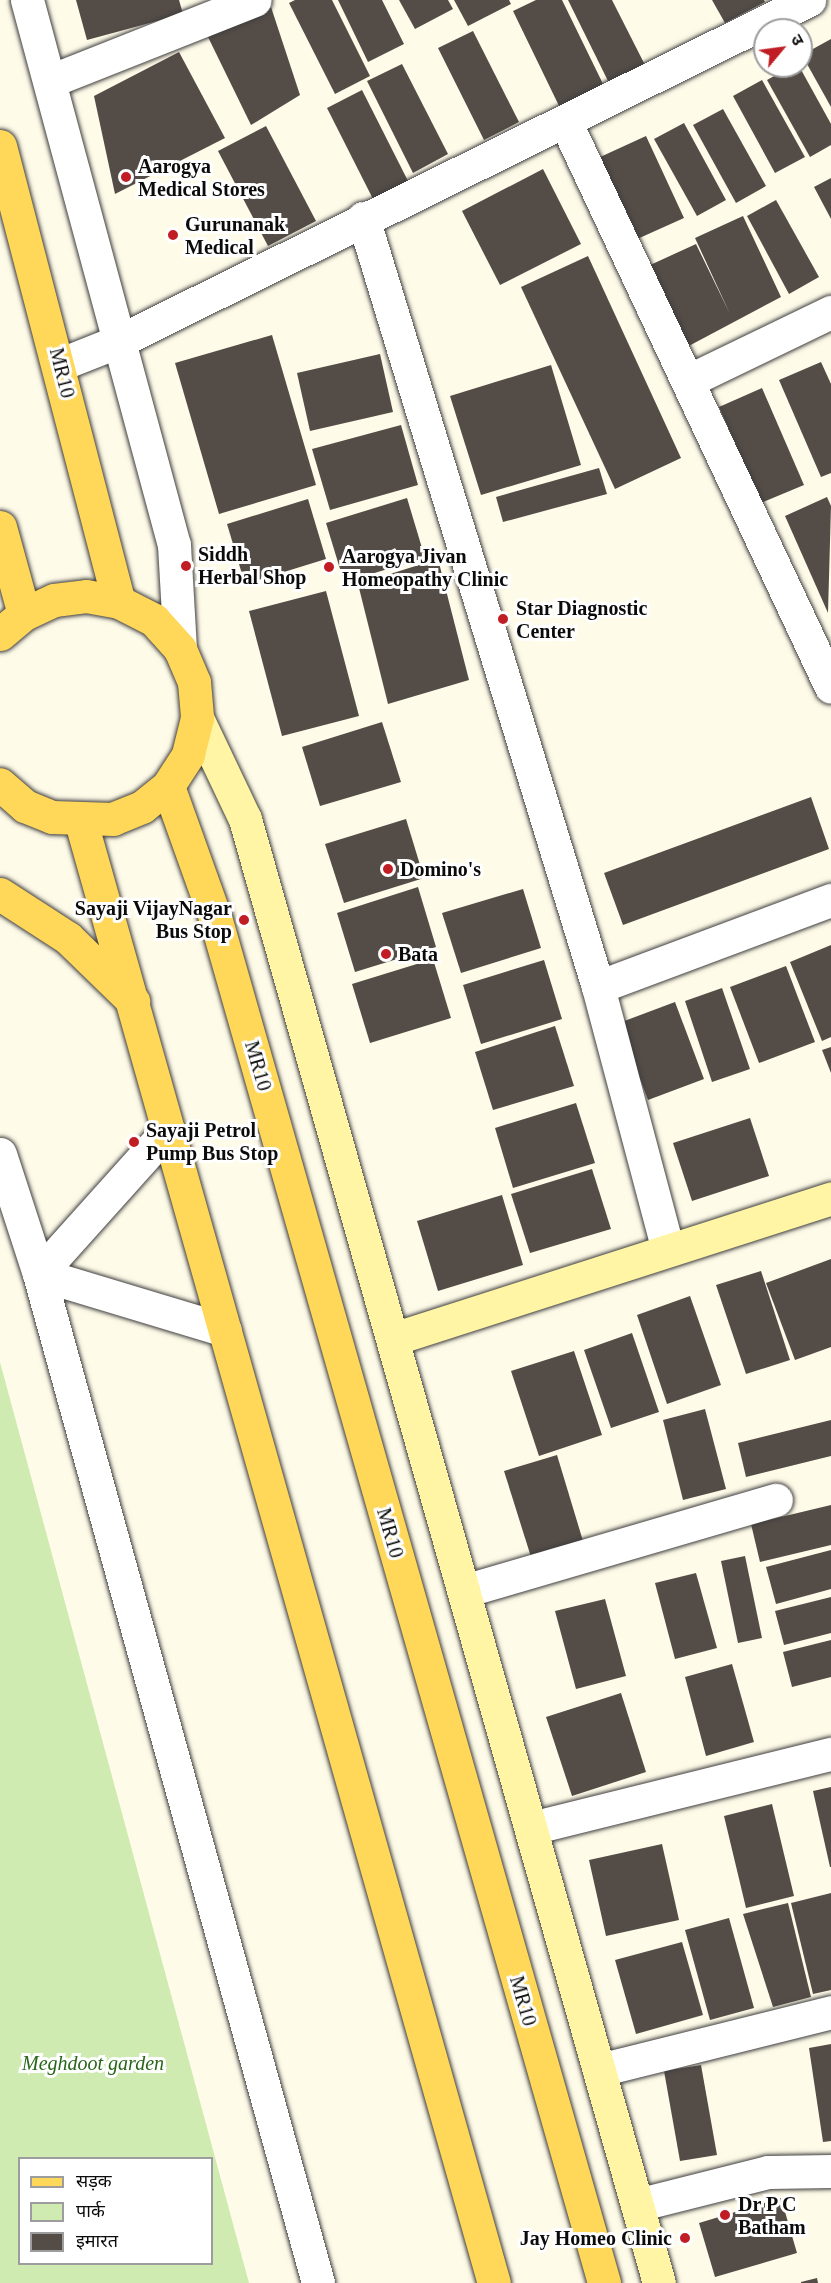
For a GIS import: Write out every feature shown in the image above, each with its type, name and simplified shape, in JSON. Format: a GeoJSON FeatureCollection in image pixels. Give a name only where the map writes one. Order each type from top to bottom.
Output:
{"type":"FeatureCollection","features":[{"type":"Feature","properties":{"kind":"main road","name":"MR10"},"geometry":{"type":"LineString","coordinates":[[0,146],[61,364],[119,602]]}},
{"type":"Feature","properties":{"kind":"main road"},"geometry":{"type":"LineString","coordinates":[[0,527],[12,624],[54,600],[86,596],[119,602],[154,620],[180,649],[194,682],[197,718],[188,755],[168,786],[142,807],[113,819],[81,822],[25,806],[1,786]]}},
{"type":"Feature","properties":{"kind":"main road","name":"MR10"},"geometry":{"type":"LineString","coordinates":[[168,786],[215,917],[604,2283]]}},
{"type":"Feature","properties":{"kind":"main road"},"geometry":{"type":"LineString","coordinates":[[81,822],[136,1005],[168,1130],[494,2283]]}},
{"type":"Feature","properties":{"kind":"main road"},"geometry":{"type":"LineString","coordinates":[[0,894],[68,938],[136,1005]]}},
{"type":"Feature","properties":{"kind":"street"},"geometry":{"type":"LineString","coordinates":[[27,0],[174,545],[180,649]]}},
{"type":"Feature","properties":{"kind":"street"},"geometry":{"type":"LineString","coordinates":[[50,81],[255,0]]}},
{"type":"Feature","properties":{"kind":"street"},"geometry":{"type":"LineString","coordinates":[[61,364],[120,341],[363,218],[809,0]]}},
{"type":"Feature","properties":{"kind":"street"},"geometry":{"type":"LineString","coordinates":[[565,121],[688,381],[819,631],[831,687]]}},
{"type":"Feature","properties":{"kind":"street"},"geometry":{"type":"LineString","coordinates":[[363,218],[598,987],[667,1247]]}},
{"type":"Feature","properties":{"kind":"street"},"geometry":{"type":"LineString","coordinates":[[688,381],[831,312]]}},
{"type":"Feature","properties":{"kind":"street"},"geometry":{"type":"LineString","coordinates":[[197,718],[245,819],[659,2283]]}},
{"type":"Feature","properties":{"kind":"street"},"geometry":{"type":"LineString","coordinates":[[598,987],[831,900]]}},
{"type":"Feature","properties":{"kind":"street"},"geometry":{"type":"LineString","coordinates":[[39,1274],[168,1130]]}},
{"type":"Feature","properties":{"kind":"street"},"geometry":{"type":"LineString","coordinates":[[0,1154],[39,1274],[318,2283]]}},
{"type":"Feature","properties":{"kind":"street"},"geometry":{"type":"LineString","coordinates":[[393,1339],[667,1247],[831,1198]]}},
{"type":"Feature","properties":{"kind":"street"},"geometry":{"type":"LineString","coordinates":[[39,1274],[225,1330]]}},
{"type":"Feature","properties":{"kind":"street"},"geometry":{"type":"LineString","coordinates":[[464,1591],[776,1500]]}},
{"type":"Feature","properties":{"kind":"street"},"geometry":{"type":"LineString","coordinates":[[531,1828],[831,1754]]}},
{"type":"Feature","properties":{"kind":"street"},"geometry":{"type":"LineString","coordinates":[[599,2070],[831,2012]]}},
{"type":"Feature","properties":{"kind":"street"},"geometry":{"type":"LineString","coordinates":[[637,2205],[768,2172],[831,2171]]}},
{"type":"Feature","properties":{"kind":"green space","name":"Meghdoot garden"},"geometry":{"type":"Polygon","coordinates":[[[0,1362],[249,2283],[0,2283],[0,1362]]]}},
{"type":"Feature","properties":{"kind":"building"},"geometry":{"type":"Polygon","coordinates":[[[76,0],[179,0],[183,14],[87,40],[76,0]]]}},
{"type":"Feature","properties":{"kind":"building"},"geometry":{"type":"Polygon","coordinates":[[[295,0],[332,0],[370,76],[335,94],[289,3],[295,0]]]}},
{"type":"Feature","properties":{"kind":"building"},"geometry":{"type":"Polygon","coordinates":[[[338,0],[382,0],[404,44],[368,62],[338,0]]]}},
{"type":"Feature","properties":{"kind":"building"},"geometry":{"type":"Polygon","coordinates":[[[399,0],[448,0],[453,9],[415,29],[399,0]]]}},
{"type":"Feature","properties":{"kind":"building"},"geometry":{"type":"Polygon","coordinates":[[[454,0],[509,0],[511,4],[468,26],[454,0]]]}},
{"type":"Feature","properties":{"kind":"building"},"geometry":{"type":"Polygon","coordinates":[[[536,0],[562,0],[605,88],[561,110],[513,11],[536,0]]]}},
{"type":"Feature","properties":{"kind":"building"},"geometry":{"type":"Polygon","coordinates":[[[568,0],[612,0],[646,67],[610,85],[568,0]]]}},
{"type":"Feature","properties":{"kind":"building"},"geometry":{"type":"Polygon","coordinates":[[[712,0],[764,0],[765,2],[725,23],[712,0]]]}},
{"type":"Feature","properties":{"kind":"building"},"geometry":{"type":"Polygon","coordinates":[[[271,7],[300,95],[251,125],[208,37],[271,7]]]}},
{"type":"Feature","properties":{"kind":"building"},"geometry":{"type":"Polygon","coordinates":[[[473,31],[519,122],[484,140],[438,48],[473,31]]]}},
{"type":"Feature","properties":{"kind":"building"},"geometry":{"type":"Polygon","coordinates":[[[831,39],[831,107],[813,75],[813,49],[831,39]]]}},
{"type":"Feature","properties":{"kind":"building"},"geometry":{"type":"Polygon","coordinates":[[[179,52],[225,138],[115,194],[94,96],[179,52]]]}},
{"type":"Feature","properties":{"kind":"building"},"geometry":{"type":"Polygon","coordinates":[[[402,64],[448,154],[413,173],[367,81],[402,64]]]}},
{"type":"Feature","properties":{"kind":"building"},"geometry":{"type":"Polygon","coordinates":[[[771,78],[806,78],[831,124],[831,145],[810,157],[767,80],[771,78]]]}},
{"type":"Feature","properties":{"kind":"building"},"geometry":{"type":"Polygon","coordinates":[[[762,80],[805,157],[775,173],[733,96],[762,80]]]}},
{"type":"Feature","properties":{"kind":"building"},"geometry":{"type":"Polygon","coordinates":[[[362,90],[408,181],[373,199],[327,108],[362,90]]]}},
{"type":"Feature","properties":{"kind":"building"},"geometry":{"type":"Polygon","coordinates":[[[723,109],[766,186],[736,203],[693,125],[723,109]]]}},
{"type":"Feature","properties":{"kind":"building"},"geometry":{"type":"Polygon","coordinates":[[[684,123],[726,200],[697,216],[654,139],[684,123]]]}},
{"type":"Feature","properties":{"kind":"building"},"geometry":{"type":"Polygon","coordinates":[[[266,126],[316,221],[268,246],[218,151],[266,126]]]}},
{"type":"Feature","properties":{"kind":"building"},"geometry":{"type":"Polygon","coordinates":[[[646,136],[684,218],[635,240],[598,158],[646,136]]]}},
{"type":"Feature","properties":{"kind":"building"},"geometry":{"type":"Polygon","coordinates":[[[543,169],[581,244],[500,285],[462,211],[543,169]]]}},
{"type":"Feature","properties":{"kind":"building"},"geometry":{"type":"Polygon","coordinates":[[[831,178],[831,219],[814,187],[831,178]]]}},
{"type":"Feature","properties":{"kind":"building"},"geometry":{"type":"Polygon","coordinates":[[[776,200],[819,277],[789,294],[747,216],[776,200]]]}},
{"type":"Feature","properties":{"kind":"building"},"geometry":{"type":"Polygon","coordinates":[[[743,216],[781,297],[685,348],[648,266],[696,244],[730,314],[695,238],[743,216]]]}},
{"type":"Feature","properties":{"kind":"building"},"geometry":{"type":"Polygon","coordinates":[[[588,256],[681,458],[615,489],[521,287],[588,256]]]}},
{"type":"Feature","properties":{"kind":"building"},"geometry":{"type":"Polygon","coordinates":[[[272,335],[316,485],[219,514],[175,363],[272,335]]]}},
{"type":"Feature","properties":{"kind":"building"},"geometry":{"type":"Polygon","coordinates":[[[380,354],[393,412],[310,431],[297,373],[380,354]]]}},
{"type":"Feature","properties":{"kind":"building"},"geometry":{"type":"Polygon","coordinates":[[[821,362],[831,384],[831,473],[821,477],[779,380],[821,362]]]}},
{"type":"Feature","properties":{"kind":"building"},"geometry":{"type":"Polygon","coordinates":[[[551,365],[581,465],[481,495],[450,396],[551,365]]]}},
{"type":"Feature","properties":{"kind":"building"},"geometry":{"type":"Polygon","coordinates":[[[762,388],[804,485],[761,503],[719,407],[762,388]]]}},
{"type":"Feature","properties":{"kind":"building"},"geometry":{"type":"Polygon","coordinates":[[[401,425],[418,485],[330,510],[312,449],[401,425]]]}},
{"type":"Feature","properties":{"kind":"building"},"geometry":{"type":"Polygon","coordinates":[[[599,468],[607,494],[503,522],[496,497],[599,468]]]}},
{"type":"Feature","properties":{"kind":"building"},"geometry":{"type":"Polygon","coordinates":[[[827,497],[831,506],[828,613],[785,516],[827,497]]]}},
{"type":"Feature","properties":{"kind":"building"},"geometry":{"type":"Polygon","coordinates":[[[407,498],[425,558],[344,582],[326,523],[407,498]]]}},
{"type":"Feature","properties":{"kind":"building"},"geometry":{"type":"Polygon","coordinates":[[[308,499],[326,559],[245,584],[227,524],[308,499]]]}},
{"type":"Feature","properties":{"kind":"building"},"geometry":{"type":"Polygon","coordinates":[[[438,559],[469,680],[388,704],[358,584],[438,559]]]}},
{"type":"Feature","properties":{"kind":"building"},"geometry":{"type":"Polygon","coordinates":[[[326,591],[359,716],[282,736],[249,611],[326,591]]]}},
{"type":"Feature","properties":{"kind":"building"},"geometry":{"type":"Polygon","coordinates":[[[382,722],[401,782],[320,806],[302,747],[382,722]]]}},
{"type":"Feature","properties":{"kind":"building"},"geometry":{"type":"Polygon","coordinates":[[[811,797],[829,849],[623,925],[604,873],[811,797]]]}},
{"type":"Feature","properties":{"kind":"building"},"geometry":{"type":"Polygon","coordinates":[[[406,819],[424,878],[344,903],[325,844],[406,819]]]}},
{"type":"Feature","properties":{"kind":"building"},"geometry":{"type":"Polygon","coordinates":[[[418,887],[436,947],[355,972],[337,913],[418,887]]]}},
{"type":"Feature","properties":{"kind":"building"},"geometry":{"type":"Polygon","coordinates":[[[523,889],[541,948],[461,973],[442,913],[523,889]]]}},
{"type":"Feature","properties":{"kind":"building"},"geometry":{"type":"Polygon","coordinates":[[[831,945],[831,1037],[822,1041],[790,962],[831,945]]]}},
{"type":"Feature","properties":{"kind":"building"},"geometry":{"type":"Polygon","coordinates":[[[433,959],[451,1018],[370,1043],[352,984],[433,959]]]}},
{"type":"Feature","properties":{"kind":"building"},"geometry":{"type":"Polygon","coordinates":[[[544,960],[562,1019],[481,1044],[463,985],[544,960]]]}},
{"type":"Feature","properties":{"kind":"building"},"geometry":{"type":"Polygon","coordinates":[[[786,966],[815,1042],[759,1063],[730,987],[786,966]]]}},
{"type":"Feature","properties":{"kind":"building"},"geometry":{"type":"Polygon","coordinates":[[[722,988],[750,1069],[712,1082],[685,1001],[722,988]]]}},
{"type":"Feature","properties":{"kind":"building"},"geometry":{"type":"Polygon","coordinates":[[[675,1002],[704,1079],[648,1100],[619,1023],[675,1002]]]}},
{"type":"Feature","properties":{"kind":"building"},"geometry":{"type":"Polygon","coordinates":[[[555,1026],[574,1086],[493,1110],[475,1052],[555,1026]]]}},
{"type":"Feature","properties":{"kind":"building"},"geometry":{"type":"Polygon","coordinates":[[[831,1047],[831,1073],[822,1050],[831,1047]]]}},
{"type":"Feature","properties":{"kind":"building"},"geometry":{"type":"Polygon","coordinates":[[[576,1103],[595,1163],[513,1188],[495,1128],[576,1103]]]}},
{"type":"Feature","properties":{"kind":"building"},"geometry":{"type":"Polygon","coordinates":[[[750,1118],[769,1176],[692,1201],[673,1143],[750,1118]]]}},
{"type":"Feature","properties":{"kind":"building"},"geometry":{"type":"Polygon","coordinates":[[[592,1169],[611,1229],[530,1253],[511,1194],[592,1169]]]}},
{"type":"Feature","properties":{"kind":"building"},"geometry":{"type":"Polygon","coordinates":[[[502,1195],[523,1265],[438,1291],[417,1221],[502,1195]]]}},
{"type":"Feature","properties":{"kind":"building"},"geometry":{"type":"Polygon","coordinates":[[[831,1259],[831,1347],[795,1360],[766,1283],[831,1259]]]}},
{"type":"Feature","properties":{"kind":"building"},"geometry":{"type":"Polygon","coordinates":[[[761,1271],[790,1360],[746,1374],[716,1285],[761,1271]]]}},
{"type":"Feature","properties":{"kind":"building"},"geometry":{"type":"Polygon","coordinates":[[[690,1296],[721,1385],[667,1404],[637,1315],[690,1296]]]}},
{"type":"Feature","properties":{"kind":"building"},"geometry":{"type":"Polygon","coordinates":[[[632,1333],[659,1412],[611,1428],[584,1350],[632,1333]]]}},
{"type":"Feature","properties":{"kind":"building"},"geometry":{"type":"Polygon","coordinates":[[[574,1351],[602,1435],[539,1456],[511,1371],[574,1351]]]}},
{"type":"Feature","properties":{"kind":"building"},"geometry":{"type":"Polygon","coordinates":[[[705,1409],[726,1489],[683,1500],[663,1420],[705,1409]]]}},
{"type":"Feature","properties":{"kind":"building"},"geometry":{"type":"Polygon","coordinates":[[[831,1420],[831,1456],[746,1477],[738,1443],[831,1420]]]}},
{"type":"Feature","properties":{"kind":"building"},"geometry":{"type":"Polygon","coordinates":[[[557,1455],[583,1541],[531,1557],[504,1471],[557,1455]]]}},
{"type":"Feature","properties":{"kind":"building"},"geometry":{"type":"Polygon","coordinates":[[[831,1505],[831,1545],[760,1562],[751,1524],[831,1505]]]}},
{"type":"Feature","properties":{"kind":"building"},"geometry":{"type":"Polygon","coordinates":[[[831,1550],[831,1589],[776,1604],[766,1567],[831,1550]]]}},
{"type":"Feature","properties":{"kind":"building"},"geometry":{"type":"Polygon","coordinates":[[[745,1556],[762,1638],[738,1643],[721,1561],[745,1556]]]}},
{"type":"Feature","properties":{"kind":"building"},"geometry":{"type":"Polygon","coordinates":[[[696,1573],[717,1648],[675,1659],[655,1583],[696,1573]]]}},
{"type":"Feature","properties":{"kind":"building"},"geometry":{"type":"Polygon","coordinates":[[[831,1597],[831,1633],[784,1645],[775,1611],[831,1597]]]}},
{"type":"Feature","properties":{"kind":"building"},"geometry":{"type":"Polygon","coordinates":[[[605,1599],[626,1676],[576,1689],[555,1611],[605,1599]]]}},
{"type":"Feature","properties":{"kind":"building"},"geometry":{"type":"Polygon","coordinates":[[[831,1640],[831,1677],[792,1687],[783,1652],[831,1640]]]}},
{"type":"Feature","properties":{"kind":"building"},"geometry":{"type":"Polygon","coordinates":[[[732,1664],[754,1742],[706,1756],[685,1677],[732,1664]]]}},
{"type":"Feature","properties":{"kind":"building"},"geometry":{"type":"Polygon","coordinates":[[[621,1693],[646,1772],[572,1796],[546,1717],[621,1693]]]}},
{"type":"Feature","properties":{"kind":"building"},"geometry":{"type":"Polygon","coordinates":[[[831,1787],[831,1867],[830,1867],[813,1791],[831,1787]]]}},
{"type":"Feature","properties":{"kind":"building"},"geometry":{"type":"Polygon","coordinates":[[[772,1804],[794,1896],[746,1908],[724,1816],[772,1804]]]}},
{"type":"Feature","properties":{"kind":"building"},"geometry":{"type":"Polygon","coordinates":[[[662,1844],[679,1920],[606,1936],[589,1860],[662,1844]]]}},
{"type":"Feature","properties":{"kind":"building"},"geometry":{"type":"Polygon","coordinates":[[[831,1893],[831,1990],[813,1994],[791,1903],[831,1893]]]}},
{"type":"Feature","properties":{"kind":"building"},"geometry":{"type":"Polygon","coordinates":[[[788,1903],[811,1997],[773,2007],[743,1914],[788,1903]]]}},
{"type":"Feature","properties":{"kind":"building"},"geometry":{"type":"Polygon","coordinates":[[[729,1918],[754,2008],[710,2020],[685,1930],[729,1918]]]}},
{"type":"Feature","properties":{"kind":"building"},"geometry":{"type":"Polygon","coordinates":[[[682,1942],[703,2015],[636,2034],[615,1960],[682,1942]]]}},
{"type":"Feature","properties":{"kind":"building"},"geometry":{"type":"Polygon","coordinates":[[[831,2044],[831,2141],[823,2142],[809,2048],[831,2044]]]}},
{"type":"Feature","properties":{"kind":"building"},"geometry":{"type":"Polygon","coordinates":[[[701,2065],[717,2155],[680,2161],[664,2071],[701,2065]]]}},
{"type":"Feature","properties":{"kind":"building"},"geometry":{"type":"Polygon","coordinates":[[[781,2198],[797,2253],[715,2277],[699,2223],[781,2198]]]}},
{"type":"Feature","properties":{"kind":"building"},"geometry":{"type":"Polygon","coordinates":[[[817,2278],[818,2283],[801,2283],[801,2282],[817,2278]]]}},
{"type":"Feature","properties":{"kind":"place","name":"Aarogya Medical Stores"},"geometry":{"type":"Point","coordinates":[126,177]}},
{"type":"Feature","properties":{"kind":"place","name":"Gurunanak Medical"},"geometry":{"type":"Point","coordinates":[173,235]}},
{"type":"Feature","properties":{"kind":"place","name":"Siddh Herbal Shop"},"geometry":{"type":"Point","coordinates":[186,566]}},
{"type":"Feature","properties":{"kind":"place","name":"Aarogya Jivan Homeopathy Clinic"},"geometry":{"type":"Point","coordinates":[329,567]}},
{"type":"Feature","properties":{"kind":"place","name":"Star Diagnostic Center"},"geometry":{"type":"Point","coordinates":[503,619]}},
{"type":"Feature","properties":{"kind":"place","name":"Domino's"},"geometry":{"type":"Point","coordinates":[388,869]}},
{"type":"Feature","properties":{"kind":"place","name":"Sayaji VijayNagar Bus Stop"},"geometry":{"type":"Point","coordinates":[244,920]}},
{"type":"Feature","properties":{"kind":"place","name":"Bata"},"geometry":{"type":"Point","coordinates":[386,954]}},
{"type":"Feature","properties":{"kind":"place","name":"Sayaji Petrol Pump Bus Stop"},"geometry":{"type":"Point","coordinates":[134,1142]}},
{"type":"Feature","properties":{"kind":"place","name":"Dr P C Batham"},"geometry":{"type":"Point","coordinates":[725,2215]}},
{"type":"Feature","properties":{"kind":"place","name":"Jay Homeo Clinic"},"geometry":{"type":"Point","coordinates":[685,2238]}}]}
